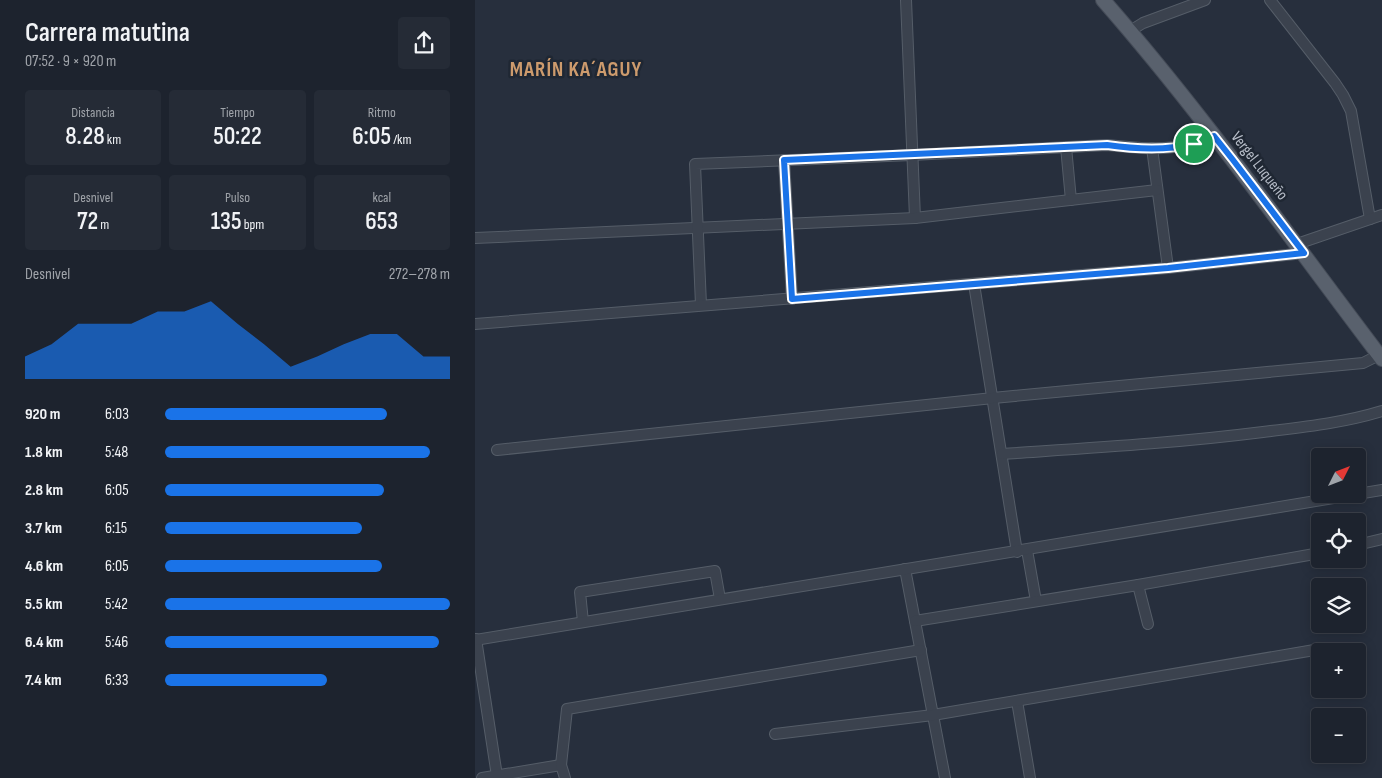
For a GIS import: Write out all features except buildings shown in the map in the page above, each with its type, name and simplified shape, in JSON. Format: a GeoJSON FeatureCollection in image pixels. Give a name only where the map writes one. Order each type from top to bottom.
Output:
{"type":"FeatureCollection","features":[{"type":"Feature","properties":{"kind":"main road","name":"Vergel Luqueño"},"geometry":{"type":"LineString","coordinates":[[1103,0],[1173,83],[1233,160],[1381,357]]}},
{"type":"Feature","properties":{"kind":"street"},"geometry":{"type":"LineString","coordinates":[[906,0],[915,218]]}},
{"type":"Feature","properties":{"kind":"street"},"geometry":{"type":"LineString","coordinates":[[1130,31],[1143,24],[1205,0]]}},
{"type":"Feature","properties":{"kind":"street"},"geometry":{"type":"LineString","coordinates":[[1270,0],[1335,82],[1351,111],[1371,218]]}},
{"type":"Feature","properties":{"kind":"street"},"geometry":{"type":"LineString","coordinates":[[701,305],[695,164],[1107,145],[1139,149],[1184,146],[1214,136]]}},
{"type":"Feature","properties":{"kind":"street"},"geometry":{"type":"LineString","coordinates":[[1066,147],[1071,200]]}},
{"type":"Feature","properties":{"kind":"street"},"geometry":{"type":"LineString","coordinates":[[1152,148],[1168,268]]}},
{"type":"Feature","properties":{"kind":"street"},"geometry":{"type":"LineString","coordinates":[[784,160],[792,299]]}},
{"type":"Feature","properties":{"kind":"street"},"geometry":{"type":"LineString","coordinates":[[475,238],[915,218],[1157,190]]}},
{"type":"Feature","properties":{"kind":"street"},"geometry":{"type":"LineString","coordinates":[[475,324],[1168,268],[1300,248],[1382,215]]}},
{"type":"Feature","properties":{"kind":"street"},"geometry":{"type":"LineString","coordinates":[[974,284],[1002,454],[1022,551],[1036,601]]}},
{"type":"Feature","properties":{"kind":"street"},"geometry":{"type":"LineString","coordinates":[[497,450],[993,398],[1363,363],[1381,357]]}},
{"type":"Feature","properties":{"kind":"street"},"geometry":{"type":"LineString","coordinates":[[1002,454],[1209,439],[1329,424],[1358,419],[1382,411]]}},
{"type":"Feature","properties":{"kind":"street"},"geometry":{"type":"LineString","coordinates":[[497,776],[476,640],[1382,490]]}},
{"type":"Feature","properties":{"kind":"street"},"geometry":{"type":"LineString","coordinates":[[1366,542],[1382,539]]}},
{"type":"Feature","properties":{"kind":"street"},"geometry":{"type":"LineString","coordinates":[[915,621],[1311,554]]}},
{"type":"Feature","properties":{"kind":"street"},"geometry":{"type":"LineString","coordinates":[[905,569],[945,778]]}},
{"type":"Feature","properties":{"kind":"street"},"geometry":{"type":"LineString","coordinates":[[583,622],[580,592],[715,571],[720,599]]}},
{"type":"Feature","properties":{"kind":"street"},"geometry":{"type":"LineString","coordinates":[[1138,584],[1147,624]]}},
{"type":"Feature","properties":{"kind":"street"},"geometry":{"type":"LineString","coordinates":[[565,778],[561,765],[567,709],[921,650]]}},
{"type":"Feature","properties":{"kind":"street"},"geometry":{"type":"LineString","coordinates":[[775,734],[933,716],[1311,651]]}},
{"type":"Feature","properties":{"kind":"street"},"geometry":{"type":"LineString","coordinates":[[1017,701],[1030,778]]}},
{"type":"Feature","properties":{"kind":"street"},"geometry":{"type":"LineString","coordinates":[[482,778],[561,765]]}},
{"type":"Feature","properties":{"kind":"district","name":"MARÍN KA´AGUY"},"geometry":{"type":"Point","coordinates":[576,69]}},
{"type":"Feature","properties":{"kind":"route"},"geometry":{"type":"LineString","coordinates":[[1214,136],[1304,253],[1168,268],[792,299],[784,160],[1107,145],[1139,149],[1194,144],[1214,136]]}}]}
